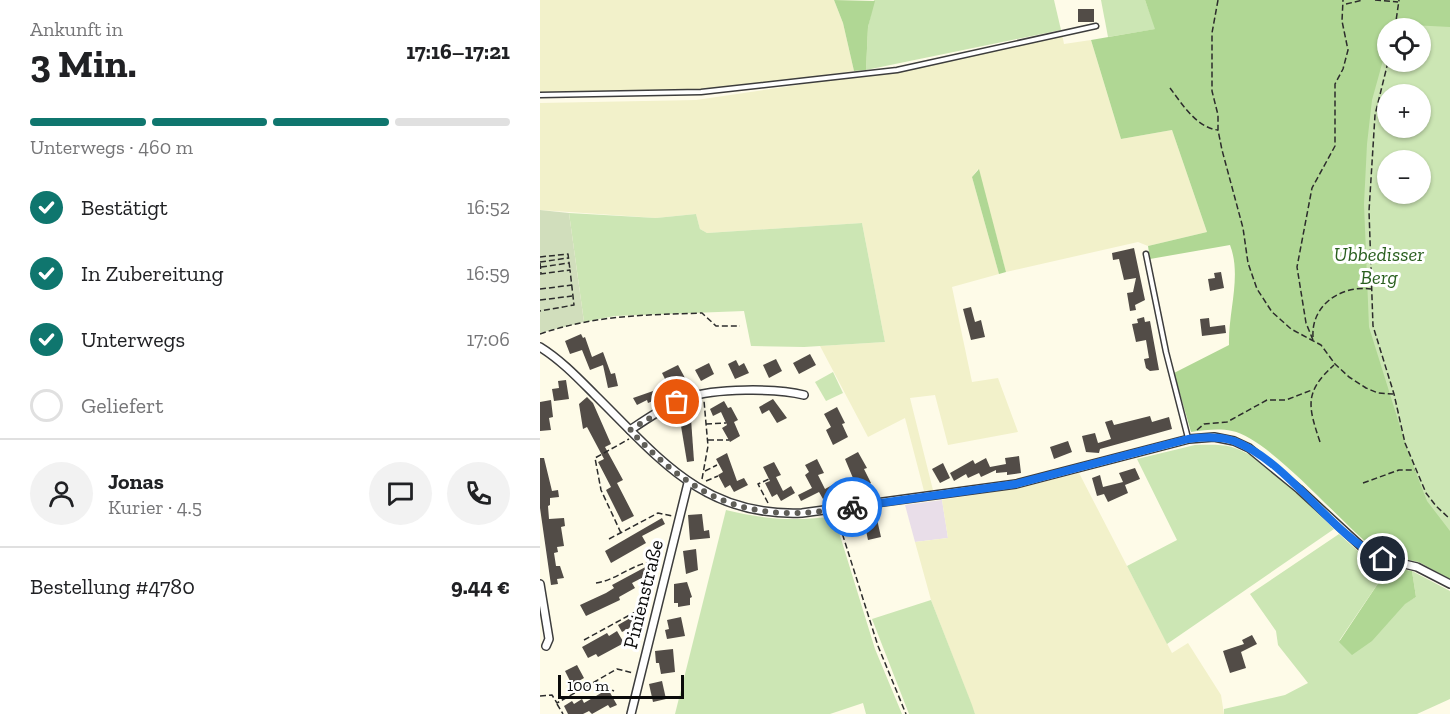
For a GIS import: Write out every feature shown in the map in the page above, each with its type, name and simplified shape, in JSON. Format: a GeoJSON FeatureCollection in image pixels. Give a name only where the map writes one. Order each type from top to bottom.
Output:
{"type":"FeatureCollection","features":[{"type":"Feature","properties":{"kind":"street"},"geometry":{"type":"LineString","coordinates":[[540,347],[554,356],[664,465],[688,483],[729,502],[770,512],[790,514],[837,510],[1016,484],[1188,439],[1214,437],[1234,441],[1249,448],[1299,489],[1363,548],[1383,559],[1417,567],[1450,584]]}},
{"type":"Feature","properties":{"kind":"street"},"geometry":{"type":"LineString","coordinates":[[633,433],[677,402],[703,394],[784,390],[804,395]]}},
{"type":"Feature","properties":{"kind":"street","name":"Pinienstraße"},"geometry":{"type":"LineString","coordinates":[[631,714],[688,483]]}},
{"type":"Feature","properties":{"kind":"street"},"geometry":{"type":"LineString","coordinates":[[540,588],[549,639],[546,646]]}},
{"type":"Feature","properties":{"kind":"lane"},"geometry":{"type":"LineString","coordinates":[[540,95],[701,92],[887,71],[1095,26]]}},
{"type":"Feature","properties":{"kind":"lane"},"geometry":{"type":"LineString","coordinates":[[1146,254],[1166,352],[1188,439]]}},
{"type":"Feature","properties":{"kind":"path"},"geometry":{"type":"LineString","coordinates":[[1218,0],[1212,33],[1212,91],[1218,115],[1218,130],[1243,228],[1248,263],[1257,289],[1272,312],[1291,329],[1321,345],[1335,364],[1366,388],[1378,393],[1394,394]]}},
{"type":"Feature","properties":{"kind":"path"},"geometry":{"type":"LineString","coordinates":[[1314,341],[1306,323],[1297,267],[1312,188],[1335,146],[1335,84],[1343,69],[1348,50],[1342,21],[1343,0]]}},
{"type":"Feature","properties":{"kind":"path"},"geometry":{"type":"LineString","coordinates":[[1344,5],[1363,0]]}},
{"type":"Feature","properties":{"kind":"path"},"geometry":{"type":"LineString","coordinates":[[1375,0],[1399,1],[1396,18]]}},
{"type":"Feature","properties":{"kind":"path"},"geometry":{"type":"LineString","coordinates":[[1386,72],[1375,115],[1372,148],[1369,211],[1373,326],[1394,394],[1405,443],[1426,492],[1436,506],[1450,519]]}},
{"type":"Feature","properties":{"kind":"path"},"geometry":{"type":"LineString","coordinates":[[1170,88],[1192,116],[1211,130],[1218,130]]}},
{"type":"Feature","properties":{"kind":"path"},"geometry":{"type":"LineString","coordinates":[[540,257],[568,254],[573,296],[573,307],[540,311]]}},
{"type":"Feature","properties":{"kind":"path"},"geometry":{"type":"LineString","coordinates":[[568,258],[540,263],[541,274],[570,270]]}},
{"type":"Feature","properties":{"kind":"path"},"geometry":{"type":"LineString","coordinates":[[541,267],[569,263]]}},
{"type":"Feature","properties":{"kind":"path"},"geometry":{"type":"LineString","coordinates":[[540,289],[572,285]]}},
{"type":"Feature","properties":{"kind":"path"},"geometry":{"type":"LineString","coordinates":[[1314,341],[1312,325],[1315,317],[1328,302],[1346,289],[1371,289]]}},
{"type":"Feature","properties":{"kind":"path"},"geometry":{"type":"LineString","coordinates":[[540,300],[573,296]]}},
{"type":"Feature","properties":{"kind":"path"},"geometry":{"type":"LineString","coordinates":[[540,334],[584,321],[637,315],[702,313],[716,326],[740,326]]}},
{"type":"Feature","properties":{"kind":"path"},"geometry":{"type":"LineString","coordinates":[[1320,442],[1311,410],[1312,390],[1335,364]]}},
{"type":"Feature","properties":{"kind":"path"},"geometry":{"type":"LineString","coordinates":[[1204,424],[1227,422],[1267,400],[1286,400],[1312,390]]}},
{"type":"Feature","properties":{"kind":"path"},"geometry":{"type":"LineString","coordinates":[[703,394],[708,440],[702,480],[706,482],[718,476]]}},
{"type":"Feature","properties":{"kind":"path"},"geometry":{"type":"LineString","coordinates":[[706,424],[726,423]]}},
{"type":"Feature","properties":{"kind":"path"},"geometry":{"type":"LineString","coordinates":[[621,532],[601,490],[595,458],[633,433]]}},
{"type":"Feature","properties":{"kind":"path"},"geometry":{"type":"LineString","coordinates":[[708,440],[729,440]]}},
{"type":"Feature","properties":{"kind":"path"},"geometry":{"type":"LineString","coordinates":[[704,471],[717,465]]}},
{"type":"Feature","properties":{"kind":"path"},"geometry":{"type":"LineString","coordinates":[[1363,483],[1399,470],[1416,470]]}},
{"type":"Feature","properties":{"kind":"path"},"geometry":{"type":"LineString","coordinates":[[769,478],[758,484],[770,507],[770,512]]}},
{"type":"Feature","properties":{"kind":"path"},"geometry":{"type":"LineString","coordinates":[[837,510],[848,555],[870,621],[906,714]]}},
{"type":"Feature","properties":{"kind":"path"},"geometry":{"type":"LineString","coordinates":[[609,539],[658,513],[679,518]]}},
{"type":"Feature","properties":{"kind":"path"},"geometry":{"type":"LineString","coordinates":[[596,583],[606,581],[650,561],[667,565]]}},
{"type":"Feature","properties":{"kind":"path"},"geometry":{"type":"LineString","coordinates":[[584,640],[638,611],[654,616]]}},
{"type":"Feature","properties":{"kind":"path"},"geometry":{"type":"LineString","coordinates":[[556,703],[617,669],[640,675]]}},
{"type":"Feature","properties":{"kind":"path"},"geometry":{"type":"LineString","coordinates":[[595,682],[614,691]]}},
{"type":"Feature","properties":{"kind":"path"},"geometry":{"type":"LineString","coordinates":[[540,696],[552,695],[563,714]]}},
{"type":"Feature","properties":{"kind":"shaded area"},"geometry":{"type":"Polygon","coordinates":[[[942,500],[948,538],[915,542],[905,505],[942,500]]]}},
{"type":"Feature","properties":{"kind":"green space"},"geometry":{"type":"Polygon","coordinates":[[[540,0],[834,0],[843,23],[854,71],[691,94],[540,96],[540,0]]]}},
{"type":"Feature","properties":{"kind":"green space"},"geometry":{"type":"Polygon","coordinates":[[[834,0],[875,1],[868,27],[866,70],[854,71],[843,23],[834,0]]]}},
{"type":"Feature","properties":{"kind":"green space"},"geometry":{"type":"Polygon","coordinates":[[[874,0],[1054,0],[1061,30],[866,70],[868,27],[874,0]]]}},
{"type":"Feature","properties":{"kind":"green space"},"geometry":{"type":"Polygon","coordinates":[[[1101,0],[1145,0],[1156,29],[1108,37],[1101,0]]]}},
{"type":"Feature","properties":{"kind":"green space"},"geometry":{"type":"Polygon","coordinates":[[[1145,0],[1450,0],[1450,27],[1431,26],[1431,18],[1377,18],[1377,72],[1380,72],[1372,100],[1364,204],[1369,327],[1408,452],[1427,501],[1450,531],[1450,579],[1419,562],[1385,554],[1373,548],[1284,464],[1247,437],[1222,430],[1191,432],[1174,373],[1229,345],[1235,282],[1230,245],[1150,259],[1148,246],[1207,232],[1172,130],[1121,139],[1091,40],[1155,29],[1145,0]]]}},
{"type":"Feature","properties":{"kind":"green space","name":"Ubbedisser Berg"},"geometry":{"type":"Polygon","coordinates":[[[1311,0],[1450,0],[1450,579],[1419,562],[1408,560],[1311,0]]]}},
{"type":"Feature","properties":{"kind":"green space"},"geometry":{"type":"Polygon","coordinates":[[[1062,34],[1064,44],[1091,40],[1121,139],[1172,130],[1207,232],[1148,246],[1138,242],[1006,272],[978,169],[972,177],[999,274],[952,287],[972,382],[998,378],[1018,432],[948,445],[935,395],[910,398],[933,490],[924,491],[905,418],[868,437],[820,346],[885,342],[862,223],[707,233],[700,229],[696,214],[656,218],[540,210],[540,103],[696,100],[918,67],[1062,34]]]}},
{"type":"Feature","properties":{"kind":"green space"},"geometry":{"type":"Polygon","coordinates":[[[979,169],[1006,272],[999,274],[972,177],[979,169]]]}},
{"type":"Feature","properties":{"kind":"green space"},"geometry":{"type":"Polygon","coordinates":[[[540,210],[569,213],[584,322],[540,333],[540,210]]]}},
{"type":"Feature","properties":{"kind":"green space"},"geometry":{"type":"Polygon","coordinates":[[[569,213],[656,218],[696,214],[700,229],[707,233],[862,223],[885,342],[804,347],[751,346],[744,311],[615,316],[584,322],[569,213]]]}},
{"type":"Feature","properties":{"kind":"green space"},"geometry":{"type":"Polygon","coordinates":[[[833,372],[843,393],[826,401],[815,382],[833,372]]]}},
{"type":"Feature","properties":{"kind":"green space"},"geometry":{"type":"Polygon","coordinates":[[[1195,445],[1227,446],[1245,452],[1286,483],[1334,529],[1167,644],[1127,566],[1177,540],[1137,459],[1195,445]]]}},
{"type":"Feature","properties":{"kind":"green space"},"geometry":{"type":"Polygon","coordinates":[[[1079,473],[1172,653],[1188,643],[1221,695],[1224,714],[975,714],[931,600],[915,542],[948,538],[942,500],[1024,487],[1079,473]]]}},
{"type":"Feature","properties":{"kind":"green space"},"geometry":{"type":"Polygon","coordinates":[[[726,510],[780,519],[834,516],[875,649],[902,714],[866,714],[863,703],[830,714],[675,714],[726,510]]]}},
{"type":"Feature","properties":{"kind":"green space"},"geometry":{"type":"Polygon","coordinates":[[[1339,534],[1360,553],[1389,567],[1339,641],[1416,597],[1412,571],[1450,591],[1450,699],[1417,714],[1224,714],[1224,709],[1285,695],[1308,683],[1278,645],[1276,631],[1250,594],[1339,534]]]}},
{"type":"Feature","properties":{"kind":"green space"},"geometry":{"type":"Polygon","coordinates":[[[1389,567],[1412,571],[1416,597],[1405,604],[1372,641],[1352,655],[1339,642],[1389,567]]]}},
{"type":"Feature","properties":{"kind":"green space"},"geometry":{"type":"Polygon","coordinates":[[[931,600],[975,714],[909,714],[872,619],[931,600]]]}},
{"type":"Feature","properties":{"kind":"building"},"geometry":{"type":"Polygon","coordinates":[[[1078,9],[1094,9],[1094,22],[1078,22],[1078,9]]]}},
{"type":"Feature","properties":{"kind":"building"},"geometry":{"type":"Polygon","coordinates":[[[1134,248],[1145,300],[1135,305],[1136,310],[1130,311],[1127,293],[1133,292],[1136,278],[1124,280],[1119,259],[1113,260],[1112,253],[1134,248]]]}},
{"type":"Feature","properties":{"kind":"building"},"geometry":{"type":"Polygon","coordinates":[[[1221,272],[1224,288],[1210,291],[1208,279],[1215,278],[1214,273],[1221,272]]]}},
{"type":"Feature","properties":{"kind":"building"},"geometry":{"type":"Polygon","coordinates":[[[971,307],[975,322],[981,320],[985,337],[971,340],[963,309],[971,307]]]}},
{"type":"Feature","properties":{"kind":"building"},"geometry":{"type":"Polygon","coordinates":[[[1144,317],[1145,322],[1150,321],[1159,370],[1150,371],[1146,368],[1144,359],[1149,358],[1146,340],[1136,342],[1132,324],[1138,323],[1137,319],[1144,317]]]}},
{"type":"Feature","properties":{"kind":"building"},"geometry":{"type":"Polygon","coordinates":[[[1209,318],[1210,327],[1225,325],[1226,333],[1202,336],[1200,319],[1209,318]]]}},
{"type":"Feature","properties":{"kind":"building"},"geometry":{"type":"Polygon","coordinates":[[[581,334],[583,338],[585,337],[592,357],[603,352],[611,374],[615,373],[618,386],[608,388],[603,365],[590,370],[582,350],[570,354],[565,341],[581,334]]]}},
{"type":"Feature","properties":{"kind":"building"},"geometry":{"type":"Polygon","coordinates":[[[810,354],[816,365],[799,374],[793,363],[810,354]]]}},
{"type":"Feature","properties":{"kind":"building"},"geometry":{"type":"Polygon","coordinates":[[[776,359],[782,371],[769,378],[763,365],[776,359]]]}},
{"type":"Feature","properties":{"kind":"building"},"geometry":{"type":"Polygon","coordinates":[[[736,360],[739,366],[744,363],[749,373],[735,379],[728,364],[736,360]]]}},
{"type":"Feature","properties":{"kind":"building"},"geometry":{"type":"Polygon","coordinates":[[[709,363],[714,374],[701,381],[695,370],[709,363]]]}},
{"type":"Feature","properties":{"kind":"building"},"geometry":{"type":"Polygon","coordinates":[[[678,365],[685,378],[669,387],[662,373],[678,365]]]}},
{"type":"Feature","properties":{"kind":"building"},"geometry":{"type":"Polygon","coordinates":[[[566,380],[569,399],[554,401],[552,389],[559,388],[558,381],[566,380]]]}},
{"type":"Feature","properties":{"kind":"building"},"geometry":{"type":"Polygon","coordinates":[[[656,390],[660,398],[648,403],[647,400],[637,405],[633,398],[656,390]]]}},
{"type":"Feature","properties":{"kind":"building"},"geometry":{"type":"Polygon","coordinates":[[[587,397],[593,403],[611,444],[605,447],[623,480],[617,483],[634,516],[622,522],[606,490],[611,487],[598,462],[604,459],[587,427],[583,429],[579,404],[587,397]]]}},
{"type":"Feature","properties":{"kind":"building"},"geometry":{"type":"Polygon","coordinates":[[[773,399],[787,418],[777,423],[769,410],[762,414],[759,407],[773,399]]]}},
{"type":"Feature","properties":{"kind":"building"},"geometry":{"type":"Polygon","coordinates":[[[551,400],[553,417],[549,418],[551,430],[540,431],[540,402],[551,400]]]}},
{"type":"Feature","properties":{"kind":"building"},"geometry":{"type":"Polygon","coordinates":[[[724,401],[728,408],[731,407],[738,420],[734,422],[740,436],[730,442],[722,428],[727,425],[721,412],[713,416],[710,409],[724,401]]]}},
{"type":"Feature","properties":{"kind":"building"},"geometry":{"type":"Polygon","coordinates":[[[837,407],[845,423],[842,424],[848,437],[833,445],[826,430],[831,427],[824,414],[837,407]]]}},
{"type":"Feature","properties":{"kind":"building"},"geometry":{"type":"Polygon","coordinates":[[[1150,416],[1152,422],[1169,417],[1172,429],[1100,449],[1099,453],[1086,452],[1082,436],[1095,433],[1098,443],[1111,439],[1105,422],[1112,420],[1114,425],[1150,416]]]}},
{"type":"Feature","properties":{"kind":"building"},"geometry":{"type":"Polygon","coordinates":[[[691,419],[694,461],[687,462],[680,420],[691,419]]]}},
{"type":"Feature","properties":{"kind":"building"},"geometry":{"type":"Polygon","coordinates":[[[1068,441],[1072,452],[1054,459],[1050,447],[1068,441]]]}},
{"type":"Feature","properties":{"kind":"building"},"geometry":{"type":"Polygon","coordinates":[[[858,452],[867,468],[864,469],[871,483],[858,490],[845,459],[858,452]]]}},
{"type":"Feature","properties":{"kind":"building"},"geometry":{"type":"Polygon","coordinates":[[[727,453],[737,481],[744,478],[748,485],[734,492],[730,485],[725,488],[718,475],[723,472],[716,459],[727,453]]]}},
{"type":"Feature","properties":{"kind":"building"},"geometry":{"type":"Polygon","coordinates":[[[1019,456],[1021,473],[1007,475],[1007,472],[996,473],[996,470],[981,477],[979,473],[968,478],[966,474],[954,481],[950,473],[973,460],[975,464],[986,458],[990,467],[1006,464],[1005,458],[1019,456]]]}},
{"type":"Feature","properties":{"kind":"building"},"geometry":{"type":"Polygon","coordinates":[[[540,458],[544,458],[552,491],[558,490],[559,497],[550,498],[549,519],[564,518],[565,526],[561,527],[564,546],[557,547],[558,552],[554,553],[556,566],[560,566],[564,578],[557,579],[558,584],[551,585],[540,508],[540,458]]]}},
{"type":"Feature","properties":{"kind":"building"},"geometry":{"type":"Polygon","coordinates":[[[817,459],[824,473],[818,475],[825,489],[834,484],[838,491],[823,499],[819,492],[801,501],[798,495],[812,488],[805,475],[809,472],[805,465],[817,459]]]}},
{"type":"Feature","properties":{"kind":"building"},"geometry":{"type":"Polygon","coordinates":[[[774,462],[781,475],[776,477],[783,491],[791,486],[795,493],[781,501],[777,494],[772,497],[765,483],[770,481],[763,467],[774,462]]]}},
{"type":"Feature","properties":{"kind":"building"},"geometry":{"type":"Polygon","coordinates":[[[943,463],[950,478],[940,483],[932,469],[943,463]]]}},
{"type":"Feature","properties":{"kind":"building"},"geometry":{"type":"Polygon","coordinates":[[[1135,468],[1140,479],[1125,485],[1128,493],[1108,502],[1104,494],[1097,496],[1092,478],[1100,475],[1103,487],[1123,482],[1119,473],[1135,468]]]}},
{"type":"Feature","properties":{"kind":"building"},"geometry":{"type":"Polygon","coordinates":[[[702,514],[704,531],[709,530],[710,538],[690,540],[688,515],[702,514]]]}},
{"type":"Feature","properties":{"kind":"building"},"geometry":{"type":"Polygon","coordinates":[[[876,515],[881,537],[868,540],[865,526],[850,529],[849,522],[876,515]]]}},
{"type":"Feature","properties":{"kind":"building"},"geometry":{"type":"Polygon","coordinates":[[[662,518],[665,524],[642,536],[646,543],[611,563],[605,551],[662,518]]]}},
{"type":"Feature","properties":{"kind":"building"},"geometry":{"type":"Polygon","coordinates":[[[696,549],[698,570],[686,574],[683,551],[696,549]]]}},
{"type":"Feature","properties":{"kind":"building"},"geometry":{"type":"Polygon","coordinates":[[[651,564],[655,571],[632,583],[635,588],[619,597],[620,600],[586,616],[580,605],[606,593],[614,588],[612,585],[651,564]]]}},
{"type":"Feature","properties":{"kind":"building"},"geometry":{"type":"Polygon","coordinates":[[[687,582],[692,597],[690,605],[678,607],[678,603],[674,603],[674,584],[687,582]]]}},
{"type":"Feature","properties":{"kind":"building"},"geometry":{"type":"Polygon","coordinates":[[[639,613],[643,621],[622,632],[618,625],[639,613]]]}},
{"type":"Feature","properties":{"kind":"building"},"geometry":{"type":"Polygon","coordinates":[[[681,617],[685,636],[667,639],[665,630],[669,629],[667,620],[681,617]]]}},
{"type":"Feature","properties":{"kind":"building"},"geometry":{"type":"Polygon","coordinates":[[[617,631],[624,643],[598,657],[596,654],[588,658],[582,647],[607,633],[609,636],[617,631]]]}},
{"type":"Feature","properties":{"kind":"building"},"geometry":{"type":"Polygon","coordinates":[[[1252,635],[1257,644],[1241,652],[1246,668],[1230,673],[1223,651],[1244,644],[1242,640],[1252,635]]]}},
{"type":"Feature","properties":{"kind":"building"},"geometry":{"type":"Polygon","coordinates":[[[673,649],[675,672],[661,674],[659,663],[656,663],[655,651],[673,649]]]}},
{"type":"Feature","properties":{"kind":"building"},"geometry":{"type":"Polygon","coordinates":[[[577,665],[584,678],[572,685],[565,671],[577,665]]]}},
{"type":"Feature","properties":{"kind":"building"},"geometry":{"type":"Polygon","coordinates":[[[662,681],[666,699],[653,702],[649,684],[662,681]]]}},
{"type":"Feature","properties":{"kind":"building"},"geometry":{"type":"Polygon","coordinates":[[[608,689],[617,705],[610,708],[608,705],[592,714],[589,711],[583,714],[568,714],[564,706],[582,699],[584,703],[608,689]]]}},
{"type":"Feature","properties":{"kind":"way so far"},"geometry":{"type":"LineString","coordinates":[[677,402],[630,430],[672,472],[688,483],[712,496],[745,507],[770,512],[790,514],[852,507]]}},
{"type":"Feature","properties":{"kind":"route"},"geometry":{"type":"LineString","coordinates":[[852,507],[1016,484],[1188,439],[1214,437],[1234,441],[1263,458],[1363,548],[1383,559]]}}]}
